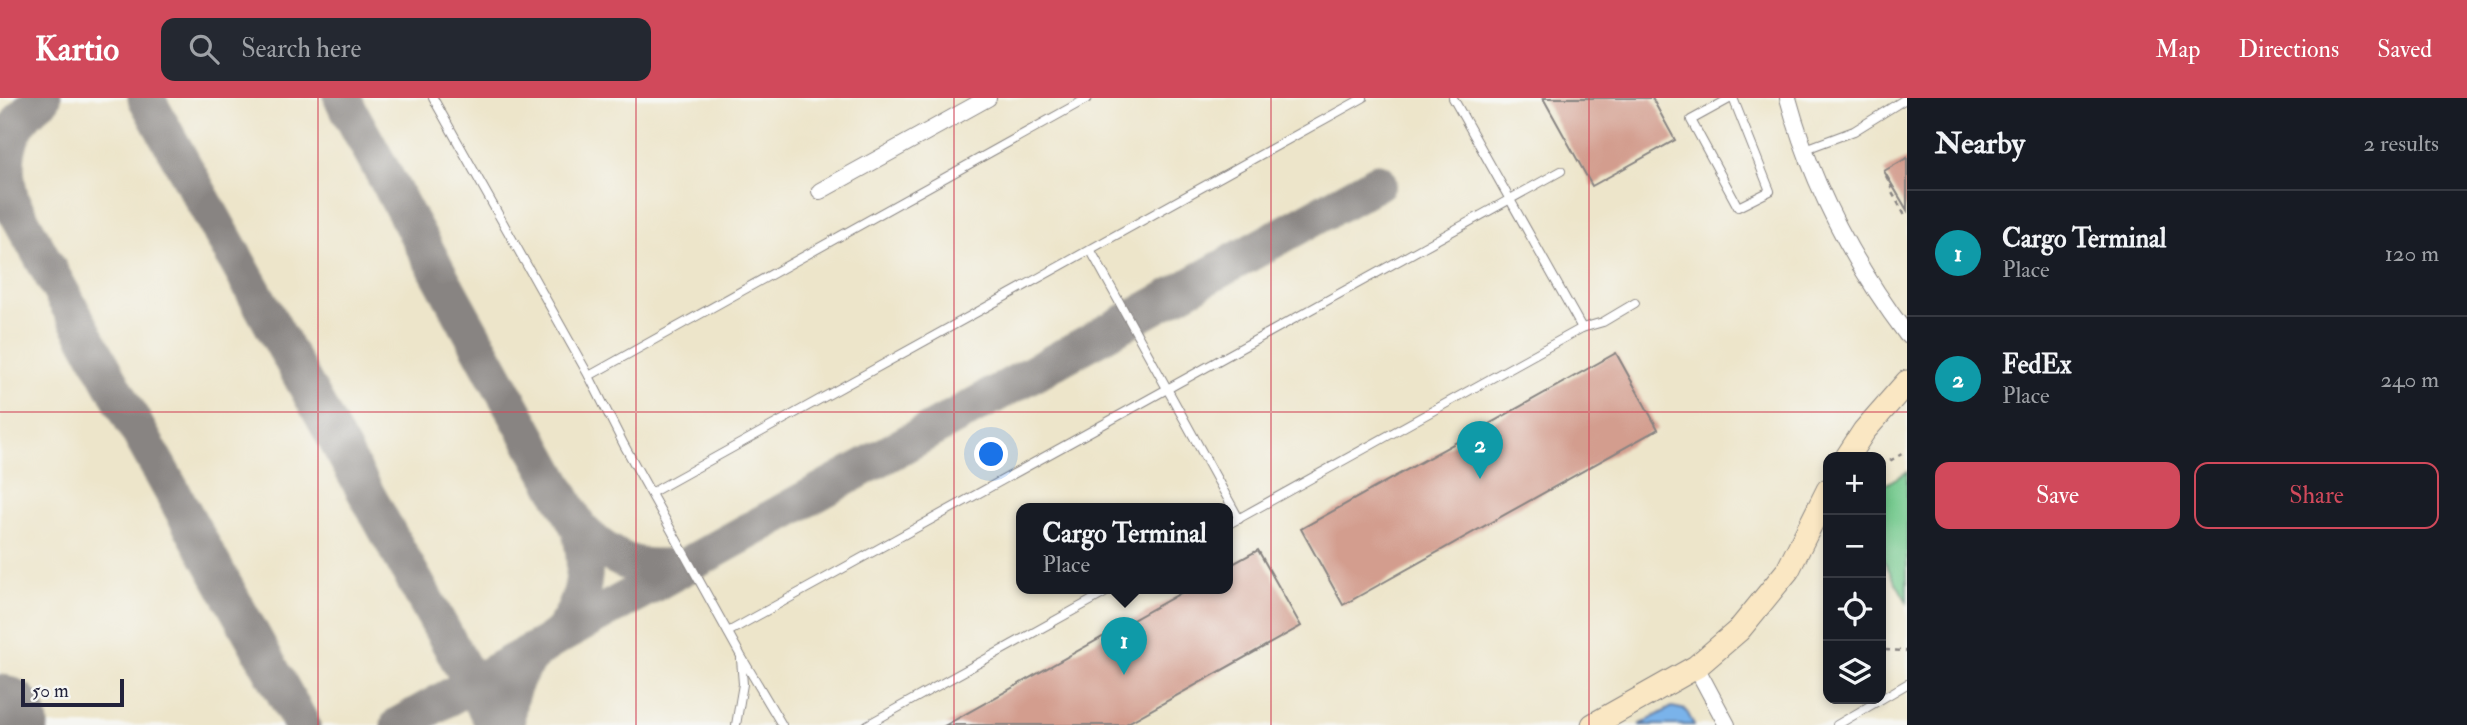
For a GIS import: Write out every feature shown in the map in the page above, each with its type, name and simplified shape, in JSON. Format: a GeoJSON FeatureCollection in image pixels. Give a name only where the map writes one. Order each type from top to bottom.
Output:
{"type":"FeatureCollection","features":[{"type":"Feature","properties":{"kind":"street"},"geometry":{"type":"LineString","coordinates":[[820,191],[988,98]]}},
{"type":"Feature","properties":{"kind":"street"},"geometry":{"type":"LineString","coordinates":[[1788,98],[1803,150],[1842,237],[1907,335]]}},
{"type":"Feature","properties":{"kind":"street"},"geometry":{"type":"LineString","coordinates":[[1850,452],[1864,431],[1907,382]]}},
{"type":"Feature","properties":{"kind":"street"},"geometry":{"type":"LineString","coordinates":[[1593,725],[1696,667],[1740,630],[1782,579],[1823,500]]}},
{"type":"Feature","properties":{"kind":"street"},"geometry":{"type":"LineString","coordinates":[[1696,667],[1727,725]]}},
{"type":"Feature","properties":{"kind":"lane"},"geometry":{"type":"LineString","coordinates":[[433,98],[589,376],[741,656],[782,725]]}},
{"type":"Feature","properties":{"kind":"lane"},"geometry":{"type":"LineString","coordinates":[[589,376],[1088,98]]}},
{"type":"Feature","properties":{"kind":"lane"},"geometry":{"type":"LineString","coordinates":[[651,493],[1363,98]]}},
{"type":"Feature","properties":{"kind":"lane"},"geometry":{"type":"LineString","coordinates":[[1452,98],[1582,328]]}},
{"type":"Feature","properties":{"kind":"lane"},"geometry":{"type":"LineString","coordinates":[[1732,98],[1770,191],[1738,208],[1691,120],[1732,98]]}},
{"type":"Feature","properties":{"kind":"lane"},"geometry":{"type":"LineString","coordinates":[[1803,150],[1854,131],[1907,98]]}},
{"type":"Feature","properties":{"kind":"lane"},"geometry":{"type":"LineString","coordinates":[[728,632],[1561,170]]}},
{"type":"Feature","properties":{"kind":"lane"},"geometry":{"type":"LineString","coordinates":[[1090,249],[1230,503]]}},
{"type":"Feature","properties":{"kind":"lane"},"geometry":{"type":"LineString","coordinates":[[1233,522],[1582,328],[1603,322],[1635,303]]}},
{"type":"Feature","properties":{"kind":"lane"},"geometry":{"type":"LineString","coordinates":[[1233,508],[1239,519]]}},
{"type":"Feature","properties":{"kind":"lane"},"geometry":{"type":"LineString","coordinates":[[867,725],[1103,594]]}},
{"type":"Feature","properties":{"kind":"lane"},"geometry":{"type":"LineString","coordinates":[[736,725],[743,684],[741,656]]}},
{"type":"Feature","properties":{"kind":"lane"},"geometry":{"type":"LineString","coordinates":[[1837,725],[1907,684]]}},
{"type":"Feature","properties":{"kind":"path"},"geometry":{"type":"LineString","coordinates":[[1886,176],[1892,187],[1890,189],[1907,219]]}},
{"type":"Feature","properties":{"kind":"path"},"geometry":{"type":"LineString","coordinates":[[1886,463],[1907,451]]}},
{"type":"Feature","properties":{"kind":"path"},"geometry":{"type":"LineString","coordinates":[[1886,650],[1907,651]]}},
{"type":"Feature","properties":{"kind":"green space"},"geometry":{"type":"Polygon","coordinates":[[[1907,472],[1907,602],[1886,565],[1886,484],[1907,472]]]}},
{"type":"Feature","properties":{"kind":"water"},"geometry":{"type":"Polygon","coordinates":[[[1672,707],[1686,710],[1694,725],[1639,725],[1672,707]]]}},
{"type":"Feature","properties":{"kind":"building"},"geometry":{"type":"Polygon","coordinates":[[[1543,98],[1652,98],[1675,140],[1592,186],[1543,98]]]}},
{"type":"Feature","properties":{"kind":"building"},"geometry":{"type":"Polygon","coordinates":[[[1907,158],[1907,210],[1884,171],[1907,158]]]}},
{"type":"Feature","properties":{"kind":"building"},"geometry":{"type":"Polygon","coordinates":[[[1616,353],[1658,429],[1343,605],[1301,529],[1616,353]]]}},
{"type":"Feature","properties":{"kind":"building"},"geometry":{"type":"Polygon","coordinates":[[[1258,550],[1301,626],[1124,725],[946,725],[1179,594],[1233,594],[1233,564],[1258,550]]]}},
{"type":"Feature","properties":{"kind":"taxiway"},"geometry":{"type":"LineString","coordinates":[[11,201],[6,171],[9,144],[21,120],[43,98]]}},
{"type":"Feature","properties":{"kind":"taxiway"},"geometry":{"type":"LineString","coordinates":[[146,98],[495,725]]}},
{"type":"Feature","properties":{"kind":"taxiway"},"geometry":{"type":"LineString","coordinates":[[342,98],[579,528],[584,555],[581,594],[562,631],[536,651],[523,666],[510,695],[507,725]]}},
{"type":"Feature","properties":{"kind":"taxiway"},"geometry":{"type":"LineString","coordinates":[[0,182],[302,725]]}},
{"type":"Feature","properties":{"kind":"taxiway"},"geometry":{"type":"LineString","coordinates":[[399,725],[1378,182]]}},
{"type":"Feature","properties":{"kind":"taxiway"},"geometry":{"type":"LineString","coordinates":[[579,528],[604,550],[633,564],[684,567]]}},
{"type":"Feature","properties":{"kind":"runway"},"geometry":{"type":"LineString","coordinates":[[0,721],[2,725]]}},
{"type":"Feature","properties":{"kind":"place","name":"FedEx"},"geometry":{"type":"Point","coordinates":[1480,479]}},
{"type":"Feature","properties":{"kind":"place","name":"Cargo Terminal"},"geometry":{"type":"Point","coordinates":[1124,675]}}]}
